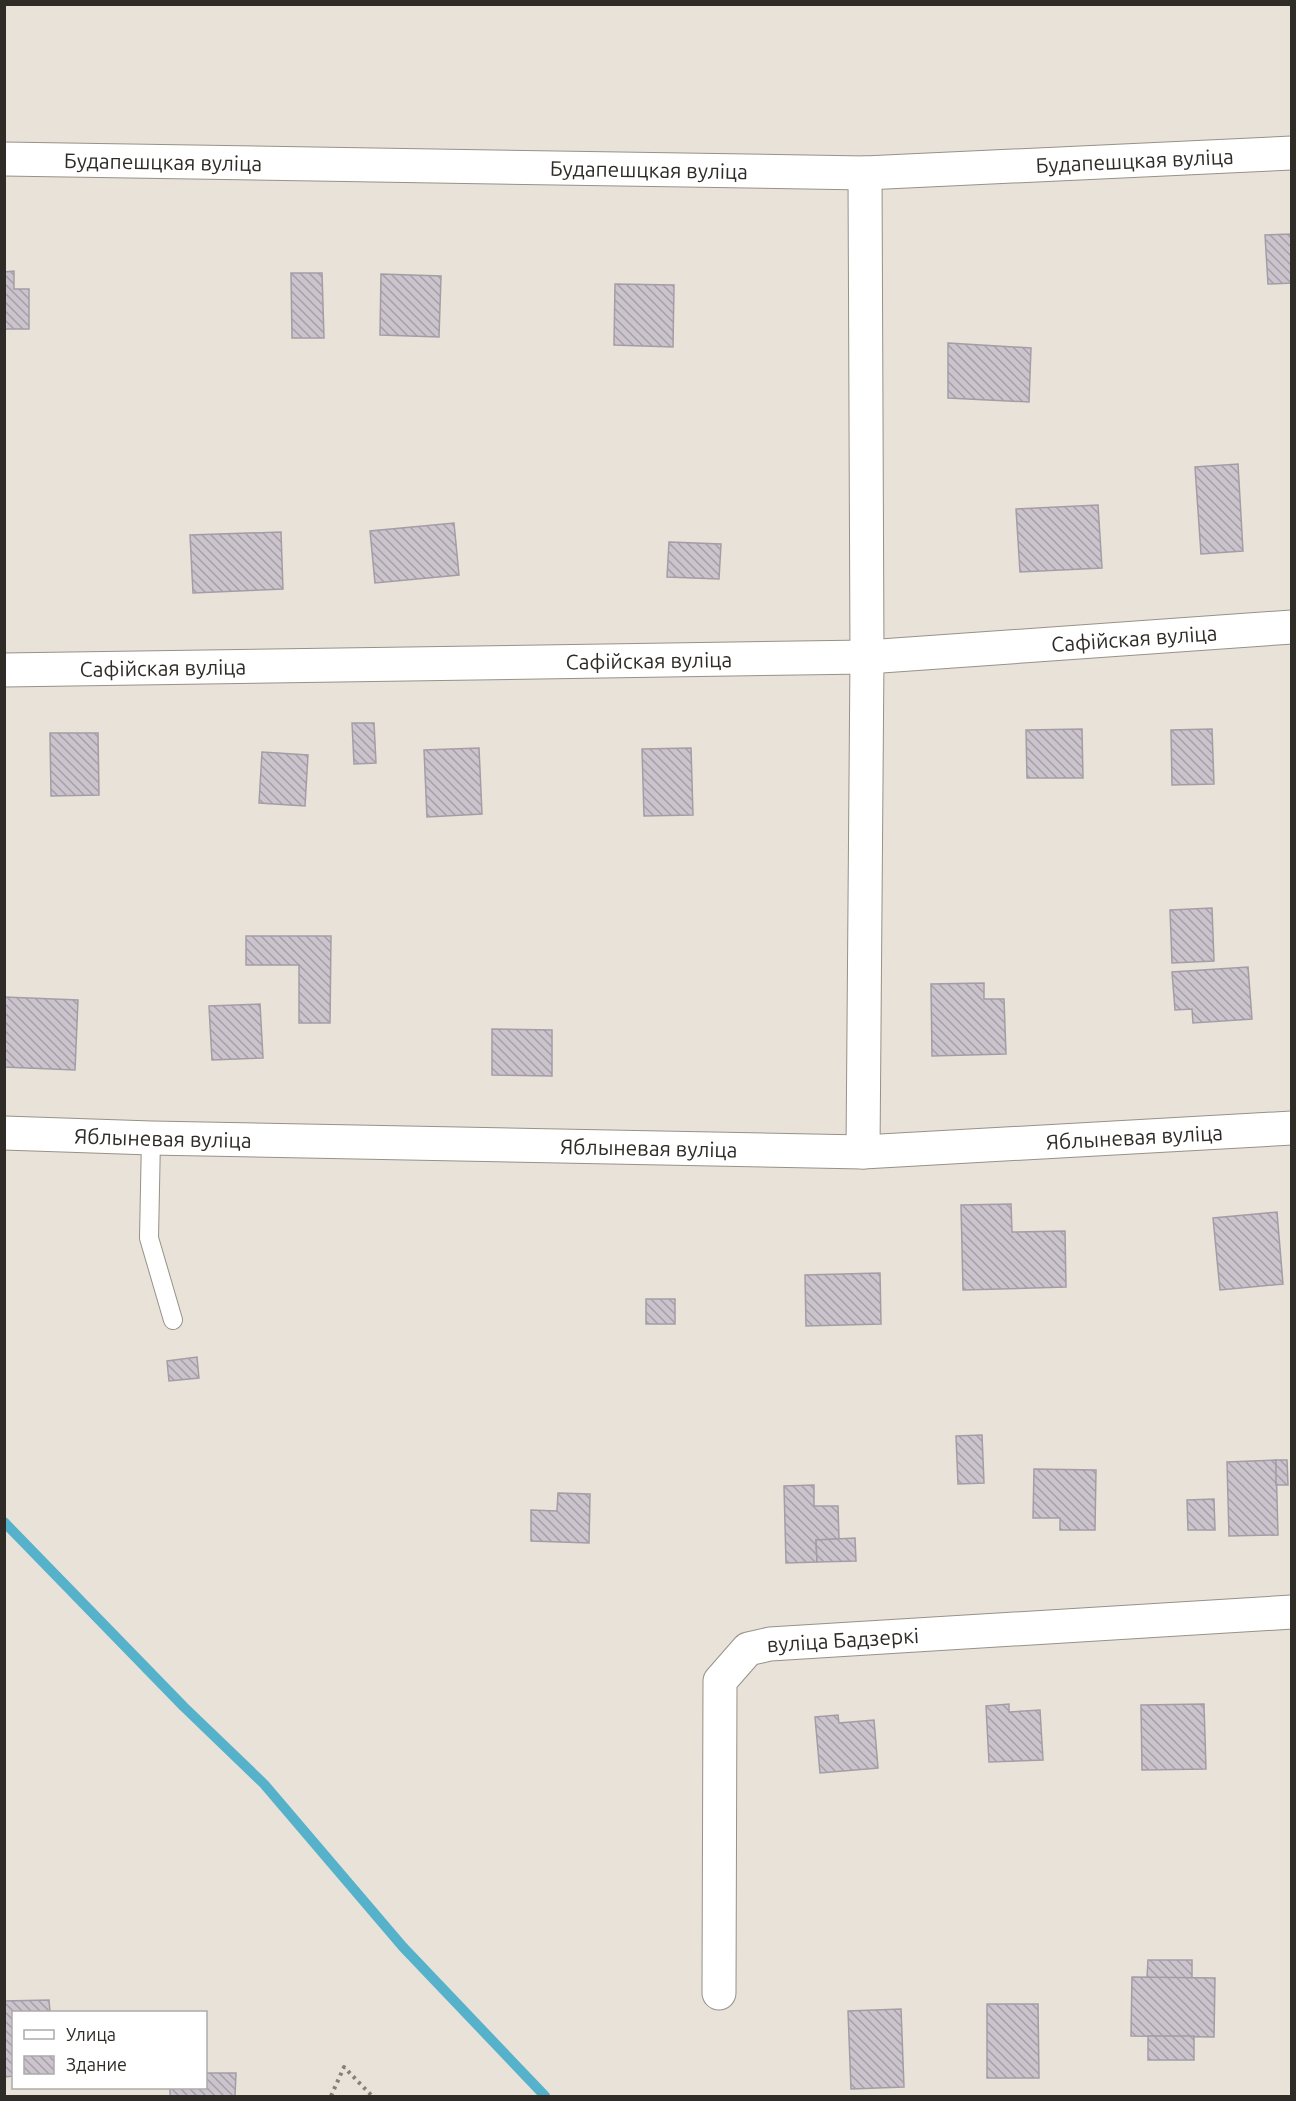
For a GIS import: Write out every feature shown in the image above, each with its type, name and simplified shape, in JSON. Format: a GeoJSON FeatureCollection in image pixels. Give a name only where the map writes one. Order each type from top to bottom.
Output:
{"type":"FeatureCollection","features":[{"type":"Feature","properties":{"kind":"street","name":"Будапешцкая вуліца"},"geometry":{"type":"LineString","coordinates":[[4,159],[865,173],[1292,153]]}},
{"type":"Feature","properties":{"kind":"street"},"geometry":{"type":"LineString","coordinates":[[863,1152],[867,657],[865,173]]}},
{"type":"Feature","properties":{"kind":"street","name":"Сафійская вуліца"},"geometry":{"type":"LineString","coordinates":[[4,670],[867,657],[1292,627]]}},
{"type":"Feature","properties":{"kind":"street","name":"Яблыневая вуліца"},"geometry":{"type":"LineString","coordinates":[[4,1133],[863,1152],[1292,1128]]}},
{"type":"Feature","properties":{"kind":"street","name":"вуліца Бадзеркі"},"geometry":{"type":"LineString","coordinates":[[719,1993],[720,1682],[748,1649],[770,1644],[1292,1612]]}},
{"type":"Feature","properties":{"kind":"lane"},"geometry":{"type":"LineString","coordinates":[[151,1138],[149,1238],[173,1320]]}},
{"type":"Feature","properties":{"kind":"path"},"geometry":{"type":"LineString","coordinates":[[331,2097],[344,2067],[372,2097]]}},
{"type":"Feature","properties":{"kind":"building"},"geometry":{"type":"Polygon","coordinates":[[[1292,234],[1292,283],[1268,284],[1265,235],[1292,234]]]}},
{"type":"Feature","properties":{"kind":"building"},"geometry":{"type":"Polygon","coordinates":[[[14,271],[14,289],[29,289],[29,329],[4,329],[4,272],[14,271]]]}},
{"type":"Feature","properties":{"kind":"building"},"geometry":{"type":"Polygon","coordinates":[[[291,273],[322,273],[324,338],[292,338],[291,273]]]}},
{"type":"Feature","properties":{"kind":"building"},"geometry":{"type":"Polygon","coordinates":[[[381,274],[441,276],[439,337],[380,335],[381,274]]]}},
{"type":"Feature","properties":{"kind":"building"},"geometry":{"type":"Polygon","coordinates":[[[615,284],[674,285],[673,347],[614,345],[615,284]]]}},
{"type":"Feature","properties":{"kind":"building"},"geometry":{"type":"Polygon","coordinates":[[[948,343],[1031,348],[1029,402],[948,398],[948,343]]]}},
{"type":"Feature","properties":{"kind":"building"},"geometry":{"type":"Polygon","coordinates":[[[1238,464],[1243,551],[1201,554],[1195,467],[1238,464]]]}},
{"type":"Feature","properties":{"kind":"building"},"geometry":{"type":"Polygon","coordinates":[[[1098,505],[1102,568],[1020,572],[1016,509],[1098,505]]]}},
{"type":"Feature","properties":{"kind":"building"},"geometry":{"type":"Polygon","coordinates":[[[454,523],[459,575],[375,583],[370,531],[454,523]]]}},
{"type":"Feature","properties":{"kind":"building"},"geometry":{"type":"Polygon","coordinates":[[[281,532],[283,589],[193,593],[190,535],[281,532]]]}},
{"type":"Feature","properties":{"kind":"building"},"geometry":{"type":"Polygon","coordinates":[[[669,542],[721,544],[719,579],[667,577],[669,542]]]}},
{"type":"Feature","properties":{"kind":"building"},"geometry":{"type":"Polygon","coordinates":[[[352,723],[374,723],[376,763],[354,764],[352,723]]]}},
{"type":"Feature","properties":{"kind":"building"},"geometry":{"type":"Polygon","coordinates":[[[1082,729],[1083,778],[1027,778],[1026,730],[1082,729]]]}},
{"type":"Feature","properties":{"kind":"building"},"geometry":{"type":"Polygon","coordinates":[[[1212,729],[1214,784],[1172,785],[1171,730],[1212,729]]]}},
{"type":"Feature","properties":{"kind":"building"},"geometry":{"type":"Polygon","coordinates":[[[50,733],[98,733],[99,795],[51,796],[50,733]]]}},
{"type":"Feature","properties":{"kind":"building"},"geometry":{"type":"Polygon","coordinates":[[[479,748],[482,814],[427,817],[424,750],[479,748]]]}},
{"type":"Feature","properties":{"kind":"building"},"geometry":{"type":"Polygon","coordinates":[[[691,748],[693,815],[644,816],[642,749],[691,748]]]}},
{"type":"Feature","properties":{"kind":"building"},"geometry":{"type":"Polygon","coordinates":[[[262,752],[308,755],[305,806],[259,803],[262,752]]]}},
{"type":"Feature","properties":{"kind":"building"},"geometry":{"type":"Polygon","coordinates":[[[1212,908],[1214,961],[1172,963],[1170,910],[1212,908]]]}},
{"type":"Feature","properties":{"kind":"building"},"geometry":{"type":"Polygon","coordinates":[[[246,936],[331,936],[330,1023],[299,1023],[299,965],[246,965],[246,936]]]}},
{"type":"Feature","properties":{"kind":"building"},"geometry":{"type":"Polygon","coordinates":[[[1248,967],[1252,1019],[1193,1023],[1192,1009],[1175,1010],[1172,972],[1248,967]]]}},
{"type":"Feature","properties":{"kind":"building"},"geometry":{"type":"Polygon","coordinates":[[[984,983],[984,999],[1004,999],[1006,1054],[932,1056],[931,984],[984,983]]]}},
{"type":"Feature","properties":{"kind":"building"},"geometry":{"type":"Polygon","coordinates":[[[4,997],[78,1000],[75,1070],[4,1067],[4,997]]]}},
{"type":"Feature","properties":{"kind":"building"},"geometry":{"type":"Polygon","coordinates":[[[260,1004],[263,1058],[212,1060],[209,1006],[260,1004]]]}},
{"type":"Feature","properties":{"kind":"building"},"geometry":{"type":"Polygon","coordinates":[[[492,1029],[552,1030],[552,1076],[492,1075],[492,1029]]]}},
{"type":"Feature","properties":{"kind":"building"},"geometry":{"type":"Polygon","coordinates":[[[1011,1204],[1012,1232],[1065,1231],[1066,1287],[963,1290],[961,1205],[1011,1204]]]}},
{"type":"Feature","properties":{"kind":"building"},"geometry":{"type":"Polygon","coordinates":[[[1277,1212],[1283,1284],[1220,1290],[1213,1218],[1277,1212]]]}},
{"type":"Feature","properties":{"kind":"building"},"geometry":{"type":"Polygon","coordinates":[[[880,1273],[881,1324],[806,1326],[805,1275],[880,1273]]]}},
{"type":"Feature","properties":{"kind":"building"},"geometry":{"type":"Polygon","coordinates":[[[646,1299],[675,1299],[675,1324],[646,1324],[646,1299]]]}},
{"type":"Feature","properties":{"kind":"building"},"geometry":{"type":"Polygon","coordinates":[[[197,1357],[199,1378],[169,1381],[167,1361],[197,1357]]]}},
{"type":"Feature","properties":{"kind":"building"},"geometry":{"type":"Polygon","coordinates":[[[982,1435],[984,1483],[958,1484],[956,1436],[982,1435]]]}},
{"type":"Feature","properties":{"kind":"building"},"geometry":{"type":"Polygon","coordinates":[[[1276,1460],[1278,1535],[1229,1536],[1227,1462],[1276,1460]]]}},
{"type":"Feature","properties":{"kind":"building"},"geometry":{"type":"Polygon","coordinates":[[[1276,1460],[1287,1460],[1288,1485],[1276,1485],[1276,1460]]]}},
{"type":"Feature","properties":{"kind":"building"},"geometry":{"type":"Polygon","coordinates":[[[1034,1469],[1096,1470],[1095,1530],[1060,1530],[1060,1518],[1033,1518],[1034,1469]]]}},
{"type":"Feature","properties":{"kind":"building"},"geometry":{"type":"Polygon","coordinates":[[[814,1485],[814,1506],[838,1506],[839,1539],[816,1540],[817,1562],[786,1563],[784,1486],[814,1485]]]}},
{"type":"Feature","properties":{"kind":"building"},"geometry":{"type":"Polygon","coordinates":[[[558,1493],[590,1494],[589,1543],[531,1541],[531,1510],[557,1511],[558,1493]]]}},
{"type":"Feature","properties":{"kind":"building"},"geometry":{"type":"Polygon","coordinates":[[[1214,1499],[1215,1530],[1188,1530],[1187,1500],[1214,1499]]]}},
{"type":"Feature","properties":{"kind":"building"},"geometry":{"type":"Polygon","coordinates":[[[855,1538],[856,1561],[817,1562],[816,1540],[855,1538]]]}},
{"type":"Feature","properties":{"kind":"building"},"geometry":{"type":"Polygon","coordinates":[[[1009,1704],[1009,1712],[1040,1710],[1043,1760],[989,1762],[986,1706],[1009,1704]]]}},
{"type":"Feature","properties":{"kind":"building"},"geometry":{"type":"Polygon","coordinates":[[[1204,1704],[1206,1769],[1142,1770],[1141,1705],[1204,1704]]]}},
{"type":"Feature","properties":{"kind":"building"},"geometry":{"type":"Polygon","coordinates":[[[838,1715],[839,1723],[874,1720],[878,1768],[820,1773],[815,1717],[838,1715]]]}},
{"type":"Feature","properties":{"kind":"building"},"geometry":{"type":"Polygon","coordinates":[[[1148,1960],[1192,1960],[1192,1978],[1147,1978],[1148,1960]]]}},
{"type":"Feature","properties":{"kind":"building"},"geometry":{"type":"Polygon","coordinates":[[[1132,1977],[1215,1978],[1214,2037],[1131,2036],[1132,1977]]]}},
{"type":"Feature","properties":{"kind":"building"},"geometry":{"type":"Polygon","coordinates":[[[49,2000],[50,2011],[12,2011],[12,2076],[4,2077],[4,2001],[49,2000]]]}},
{"type":"Feature","properties":{"kind":"building"},"geometry":{"type":"Polygon","coordinates":[[[987,2004],[1038,2004],[1039,2078],[987,2078],[987,2004]]]}},
{"type":"Feature","properties":{"kind":"building"},"geometry":{"type":"Polygon","coordinates":[[[901,2009],[904,2087],[851,2089],[848,2011],[901,2009]]]}},
{"type":"Feature","properties":{"kind":"building"},"geometry":{"type":"Polygon","coordinates":[[[1148,2036],[1194,2036],[1194,2060],[1148,2060],[1148,2036]]]}},
{"type":"Feature","properties":{"kind":"building"},"geometry":{"type":"Polygon","coordinates":[[[207,2073],[236,2073],[235,2096],[170,2096],[170,2089],[207,2089],[207,2073]]]}},
{"type":"Feature","properties":{"kind":"waterway"},"geometry":{"type":"LineString","coordinates":[[4,1522],[184,1707],[264,1784],[403,1947],[545,2096]]}}]}
